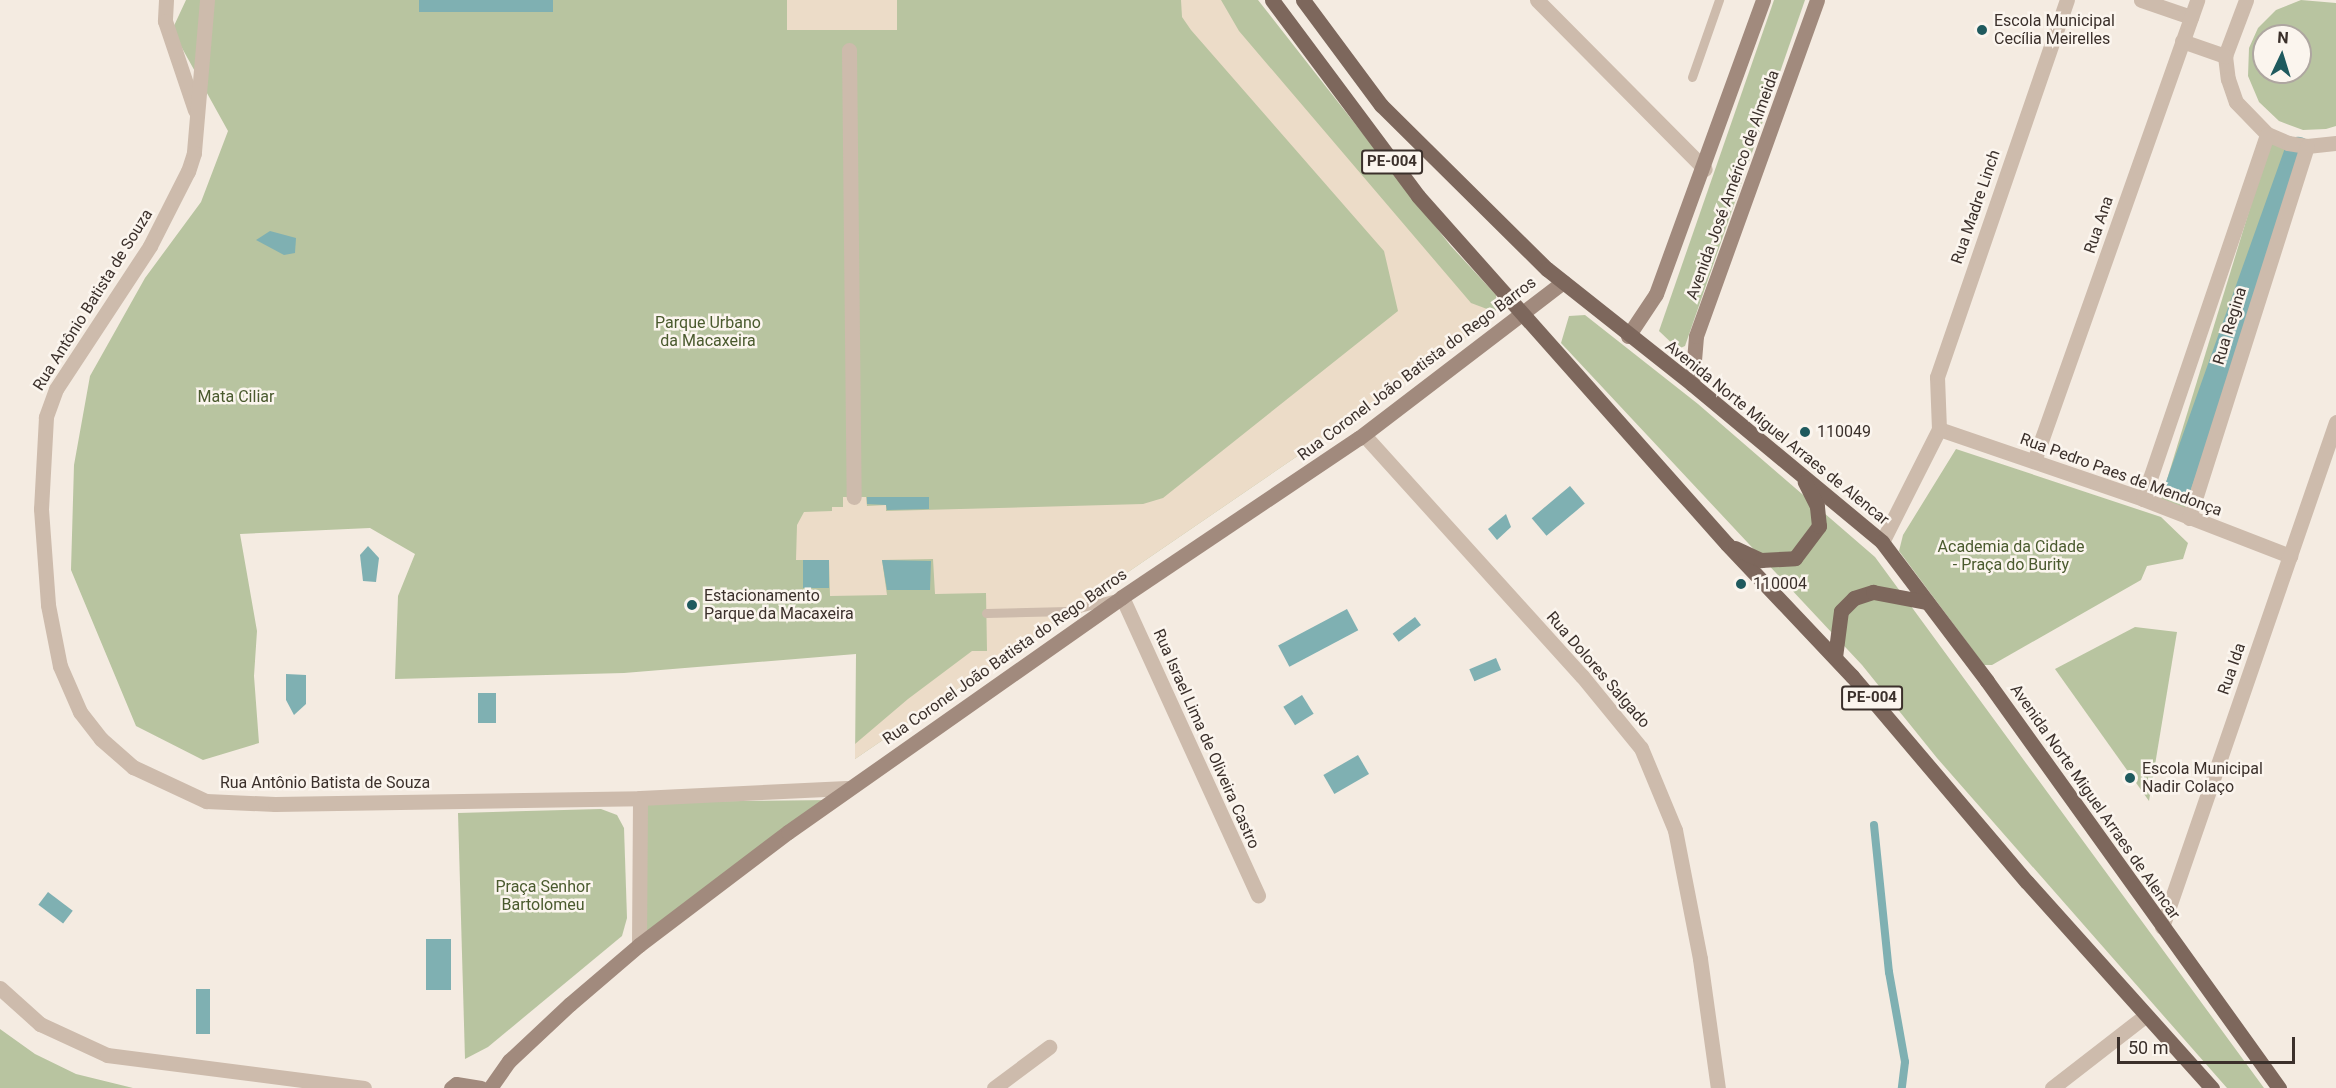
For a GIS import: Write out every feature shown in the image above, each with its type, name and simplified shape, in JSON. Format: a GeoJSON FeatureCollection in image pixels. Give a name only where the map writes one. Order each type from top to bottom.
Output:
{"type":"FeatureCollection","features":[{"type":"Feature","properties":{"kind":"main road","name":"PE-004"},"geometry":{"type":"LineString","coordinates":[[1272,0],[1418,196],[1727,544],[1835,657],[2212,1088]]}},
{"type":"Feature","properties":{"kind":"main road","name":"Avenida Norte Miguel Arraes de Alencar"},"geometry":{"type":"LineString","coordinates":[[1304,0],[1381,105],[1452,179],[1563,282],[1628,336],[1692,384],[1802,478],[1882,542],[2279,1088]]}},
{"type":"Feature","properties":{"kind":"main road"},"geometry":{"type":"LineString","coordinates":[[1727,544],[1761,560],[1795,558],[1819,526],[1817,506],[1802,478]]}},
{"type":"Feature","properties":{"kind":"main road"},"geometry":{"type":"LineString","coordinates":[[1835,657],[1841,611],[1854,598],[1873,592],[1927,602]]}},
{"type":"Feature","properties":{"kind":"street","name":"Rua Antônio Batista de Souza"},"geometry":{"type":"LineString","coordinates":[[166,0],[165,21],[197,116]]}},
{"type":"Feature","properties":{"kind":"street","name":"Rua Antônio Batista de Souza"},"geometry":{"type":"LineString","coordinates":[[207,0],[194,153],[175,201],[56,389],[46,417],[41,509],[48,605],[60,666],[80,712],[101,739],[133,767],[206,801],[275,804],[640,798],[847,788]]}},
{"type":"Feature","properties":{"kind":"street"},"geometry":{"type":"LineString","coordinates":[[1537,0],[1705,168]]}},
{"type":"Feature","properties":{"kind":"street","name":"Avenida José Américo de Almeida"},"geometry":{"type":"LineString","coordinates":[[1628,336],[1656,294],[1705,168],[1763,0]]}},
{"type":"Feature","properties":{"kind":"street","name":"Avenida José Américo de Almeida"},"geometry":{"type":"LineString","coordinates":[[1692,384],[1696,336],[1817,0]]}},
{"type":"Feature","properties":{"kind":"street","name":"Rua Madre Linch"},"geometry":{"type":"LineString","coordinates":[[1939,429],[1937,377],[2067,0]]}},
{"type":"Feature","properties":{"kind":"street"},"geometry":{"type":"LineString","coordinates":[[2141,0],[2191,17]]}},
{"type":"Feature","properties":{"kind":"street","name":"Rua Ana"},"geometry":{"type":"LineString","coordinates":[[2034,461],[2197,0]]}},
{"type":"Feature","properties":{"kind":"street"},"geometry":{"type":"LineString","coordinates":[[2241,1],[2225,56],[2228,80],[2236,102],[2267,134],[2307,146],[2336,143]]}},
{"type":"Feature","properties":{"kind":"street"},"geometry":{"type":"LineString","coordinates":[[2182,41],[2225,56]]}},
{"type":"Feature","properties":{"kind":"street"},"geometry":{"type":"LineString","coordinates":[[849,50],[854,497]]}},
{"type":"Feature","properties":{"kind":"street","name":"Rua Regina"},"geometry":{"type":"LineString","coordinates":[[2143,499],[2267,134]]}},
{"type":"Feature","properties":{"kind":"street","name":"Rua Regina"},"geometry":{"type":"LineString","coordinates":[[2189,518],[2307,146]]}},
{"type":"Feature","properties":{"kind":"street","name":"Rua Coronel João Batista do Rego Barros"},"geometry":{"type":"LineString","coordinates":[[490,1088],[508,1061],[639,945],[847,788],[1122,597],[1364,435],[1523,316],[1563,282]]}},
{"type":"Feature","properties":{"kind":"street","name":"Rua Ida"},"geometry":{"type":"LineString","coordinates":[[2162,927],[2336,422]]}},
{"type":"Feature","properties":{"kind":"street"},"geometry":{"type":"LineString","coordinates":[[1882,542],[1939,429]]}},
{"type":"Feature","properties":{"kind":"street","name":"Rua Pedro Paes de Mendonça"},"geometry":{"type":"LineString","coordinates":[[1939,429],[2143,499],[2290,556]]}},
{"type":"Feature","properties":{"kind":"street","name":"Rua Dolores Salgado"},"geometry":{"type":"LineString","coordinates":[[1364,435],[1582,676],[1641,748],[1675,830],[1700,959],[1718,1088]]}},
{"type":"Feature","properties":{"kind":"street","name":"Rua Israel Lima de Oliveira Castro"},"geometry":{"type":"LineString","coordinates":[[1122,597],[1258,896]]}},
{"type":"Feature","properties":{"kind":"street"},"geometry":{"type":"LineString","coordinates":[[639,945],[640,798]]}},
{"type":"Feature","properties":{"kind":"street"},"geometry":{"type":"LineString","coordinates":[[0,988],[40,1024],[107,1055],[364,1088]]}},
{"type":"Feature","properties":{"kind":"street"},"geometry":{"type":"LineString","coordinates":[[2052,1088],[2146,1015]]}},
{"type":"Feature","properties":{"kind":"street"},"geometry":{"type":"LineString","coordinates":[[994,1088],[1048,1047]]}},
{"type":"Feature","properties":{"kind":"street"},"geometry":{"type":"LineString","coordinates":[[451,1088],[456,1084],[482,1088]]}},
{"type":"Feature","properties":{"kind":"lane"},"geometry":{"type":"LineString","coordinates":[[1692,77],[1719,0]]}},
{"type":"Feature","properties":{"kind":"lane"},"geometry":{"type":"LineString","coordinates":[[986,613],[1068,611],[1122,597]]}},
{"type":"Feature","properties":{"kind":"green space","name":"Parque Urbano da Macaxeira"},"geometry":{"type":"Polygon","coordinates":[[[186,0],[1258,0],[1450,245],[1496,295],[1497,308],[1491,320],[1318,442],[855,759],[856,654],[624,673],[395,679],[398,596],[415,554],[370,528],[240,534],[257,631],[254,676],[259,743],[203,760],[136,726],[71,570],[74,465],[90,376],[145,278],[201,202],[228,131],[172,30],[186,0]]]}},
{"type":"Feature","properties":{"kind":"green space"},"geometry":{"type":"Polygon","coordinates":[[[1774,0],[1805,0],[1685,346],[1678,349],[1659,331],[1774,0]]]}},
{"type":"Feature","properties":{"kind":"green space"},"geometry":{"type":"Polygon","coordinates":[[[2301,0],[2336,3],[2336,126],[2303,130],[2279,121],[2259,102],[2248,76],[2249,48],[2252,41],[2252,84],[2312,84],[2312,24],[2262,24],[2276,10],[2301,0]]]}},
{"type":"Feature","properties":{"kind":"green space"},"geometry":{"type":"Polygon","coordinates":[[[2272,136],[2305,146],[2193,512],[2160,502],[2272,136]]]}},
{"type":"Feature","properties":{"kind":"green space"},"geometry":{"type":"Polygon","coordinates":[[[1585,315],[1698,404],[1875,557],[2264,1088],[2227,1088],[1937,758],[1862,665],[1561,343],[1569,316],[1585,315]]]}},
{"type":"Feature","properties":{"kind":"green space","name":"Academia da Cidade - Praça do Burity"},"geometry":{"type":"Polygon","coordinates":[[[1956,449],[2161,517],[2188,543],[2183,559],[2147,566],[2141,580],[1992,665],[1984,665],[1899,551],[1903,535],[1956,449]]]}},
{"type":"Feature","properties":{"kind":"green space"},"geometry":{"type":"Polygon","coordinates":[[[2135,627],[2177,632],[2149,801],[2055,669],[2135,627]]]}},
{"type":"Feature","properties":{"kind":"green space"},"geometry":{"type":"Polygon","coordinates":[[[833,800],[644,935],[647,802],[833,800]]]}},
{"type":"Feature","properties":{"kind":"green space","name":"Praça Senhor Bartolomeu"},"geometry":{"type":"Polygon","coordinates":[[[601,809],[617,815],[624,828],[627,918],[622,936],[488,1047],[465,1059],[458,813],[601,809]]]}},
{"type":"Feature","properties":{"kind":"green space"},"geometry":{"type":"Polygon","coordinates":[[[0,1029],[35,1054],[76,1074],[133,1088],[0,1088],[0,1029]]]}},
{"type":"Feature","properties":{"kind":"shaded area"},"geometry":{"type":"Polygon","coordinates":[[[787,0],[897,0],[897,30],[787,30],[787,0]]]}},
{"type":"Feature","properties":{"kind":"shaded area"},"geometry":{"type":"Polygon","coordinates":[[[1181,0],[1221,0],[1239,31],[1471,303],[1495,312],[1491,320],[1318,442],[855,759],[855,744],[908,699],[972,651],[987,651],[986,593],[935,594],[933,559],[882,560],[887,595],[830,596],[829,560],[796,560],[797,525],[804,512],[832,511],[832,507],[843,507],[843,497],[866,497],[867,506],[886,505],[886,511],[1143,504],[1163,498],[1398,311],[1384,251],[1191,30],[1182,17],[1181,0]]]}},
{"type":"Feature","properties":{"kind":"water"},"geometry":{"type":"Polygon","coordinates":[[[419,0],[553,0],[553,12],[419,12],[419,0]]]}},
{"type":"Feature","properties":{"kind":"water"},"geometry":{"type":"Polygon","coordinates":[[[270,231],[296,238],[295,253],[284,255],[256,240],[270,231]]]}},
{"type":"Feature","properties":{"kind":"water"},"geometry":{"type":"Polygon","coordinates":[[[1570,486],[1585,504],[1546,536],[1532,518],[1570,486]]]}},
{"type":"Feature","properties":{"kind":"water"},"geometry":{"type":"Polygon","coordinates":[[[867,497],[929,497],[929,509],[887,510],[886,505],[867,504],[867,497]]]}},
{"type":"Feature","properties":{"kind":"water"},"geometry":{"type":"Polygon","coordinates":[[[1506,514],[1511,527],[1497,540],[1488,529],[1506,514]]]}},
{"type":"Feature","properties":{"kind":"water"},"geometry":{"type":"Polygon","coordinates":[[[368,546],[379,558],[376,582],[363,581],[360,555],[368,546]]]}},
{"type":"Feature","properties":{"kind":"water"},"geometry":{"type":"Polygon","coordinates":[[[803,560],[829,560],[829,588],[803,588],[803,560]]]}},
{"type":"Feature","properties":{"kind":"water"},"geometry":{"type":"Polygon","coordinates":[[[882,560],[931,561],[930,590],[887,590],[882,560]]]}},
{"type":"Feature","properties":{"kind":"water"},"geometry":{"type":"Polygon","coordinates":[[[1347,609],[1358,630],[1289,667],[1278,646],[1347,609]]]}},
{"type":"Feature","properties":{"kind":"water"},"geometry":{"type":"Polygon","coordinates":[[[1415,617],[1421,625],[1399,642],[1393,634],[1415,617]]]}},
{"type":"Feature","properties":{"kind":"water"},"geometry":{"type":"Polygon","coordinates":[[[1496,658],[1501,670],[1474,681],[1469,669],[1496,658]]]}},
{"type":"Feature","properties":{"kind":"water"},"geometry":{"type":"Polygon","coordinates":[[[286,674],[306,675],[306,704],[294,715],[286,700],[286,674]]]}},
{"type":"Feature","properties":{"kind":"water"},"geometry":{"type":"Polygon","coordinates":[[[478,693],[496,693],[496,723],[478,723],[478,693]]]}},
{"type":"Feature","properties":{"kind":"water"},"geometry":{"type":"Polygon","coordinates":[[[1302,695],[1314,714],[1295,725],[1283,707],[1302,695]]]}},
{"type":"Feature","properties":{"kind":"water"},"geometry":{"type":"Polygon","coordinates":[[[1358,755],[1369,774],[1334,794],[1323,775],[1358,755]]]}},
{"type":"Feature","properties":{"kind":"water"},"geometry":{"type":"Polygon","coordinates":[[[48,892],[73,911],[63,923],[38,905],[48,892]]]}},
{"type":"Feature","properties":{"kind":"water"},"geometry":{"type":"Polygon","coordinates":[[[426,939],[451,939],[451,990],[426,990],[426,939]]]}},
{"type":"Feature","properties":{"kind":"water"},"geometry":{"type":"Polygon","coordinates":[[[196,989],[210,989],[210,1034],[196,1034],[196,989]]]}},
{"type":"Feature","properties":{"kind":"waterway"},"geometry":{"type":"LineString","coordinates":[[2178,487],[2298,150]]}},
{"type":"Feature","properties":{"kind":"waterway"},"geometry":{"type":"LineString","coordinates":[[1874,825],[1889,972],[1905,1062],[1902,1088]]}},
{"type":"Feature","properties":{"kind":"place","name":"Escola Municipal Cecília Meirelles"},"geometry":{"type":"Point","coordinates":[1982,30]}},
{"type":"Feature","properties":{"kind":"place","name":"110049"},"geometry":{"type":"Point","coordinates":[1805,432]}},
{"type":"Feature","properties":{"kind":"place","name":"110004"},"geometry":{"type":"Point","coordinates":[1741,584]}},
{"type":"Feature","properties":{"kind":"place","name":"Estacionamento Parque da Macaxeira"},"geometry":{"type":"Point","coordinates":[692,605]}},
{"type":"Feature","properties":{"kind":"place","name":"Escola Municipal Nadir Colaço"},"geometry":{"type":"Point","coordinates":[2130,778]}},
{"type":"Feature","properties":{"kind":"park label","name":"Mata Ciliar"},"geometry":{"type":"Point","coordinates":[236,397]}}]}
